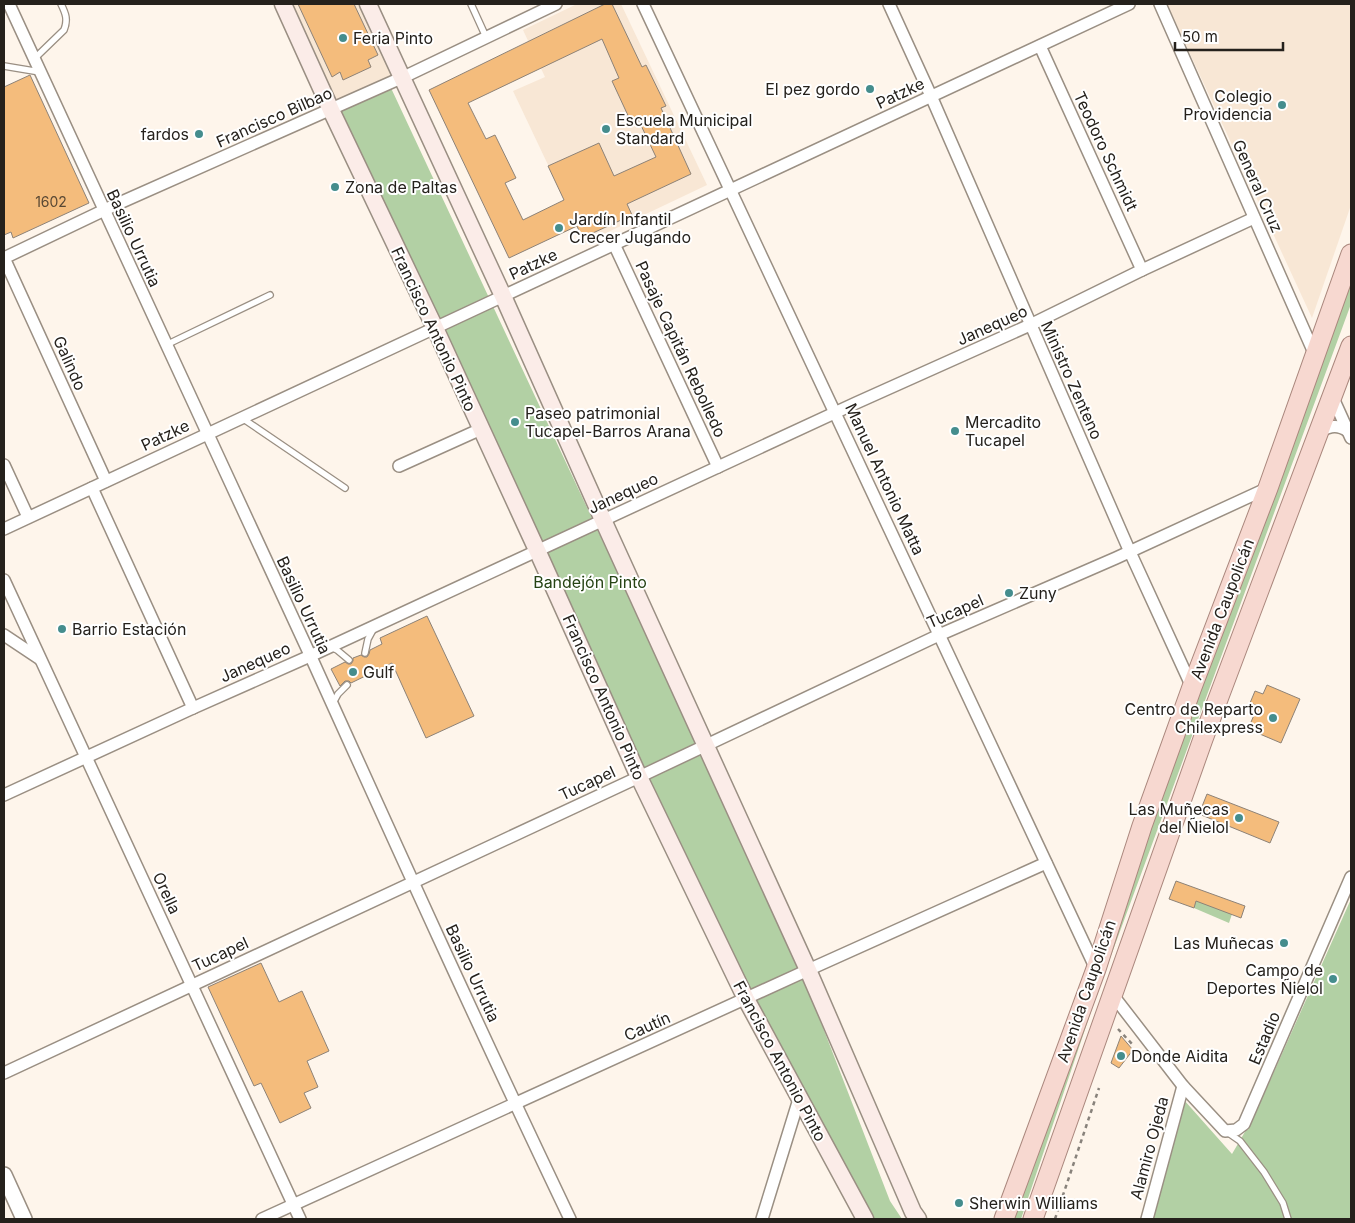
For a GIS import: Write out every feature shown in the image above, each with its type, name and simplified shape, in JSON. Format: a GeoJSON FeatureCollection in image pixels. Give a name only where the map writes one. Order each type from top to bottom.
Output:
{"type":"FeatureCollection","features":[{"type":"Feature","properties":{"kind":"main road","name":"Francisco Antonio Pinto"},"geometry":{"type":"LineString","coordinates":[[283,4],[537,550],[639,777],[746,999],[865,1219]]}},
{"type":"Feature","properties":{"kind":"main road"},"geometry":{"type":"LineString","coordinates":[[368,4],[503,296],[808,970],[913,1212],[918,1219]]}},
{"type":"Feature","properties":{"kind":"main road","name":"Avenida Caupolicán"},"geometry":{"type":"LineString","coordinates":[[1004,1219],[1096,969],[1142,826],[1192,687],[1268,488],[1351,254]]}},
{"type":"Feature","properties":{"kind":"main road","name":"Avenida Caupolicán"},"geometry":{"type":"LineString","coordinates":[[1032,1219],[1204,740],[1351,346]]}},
{"type":"Feature","properties":{"kind":"main road"},"geometry":{"type":"LineString","coordinates":[[1192,687],[1202,711],[1204,740]]}},
{"type":"Feature","properties":{"kind":"main road"},"geometry":{"type":"LineString","coordinates":[[1103,947],[1100,966],[1101,975],[1112,994]]}},
{"type":"Feature","properties":{"kind":"street","name":"Basilio Urrutia"},"geometry":{"type":"LineString","coordinates":[[8,4],[515,1104],[570,1219]]}},
{"type":"Feature","properties":{"kind":"street","name":"Francisco Bilbao"},"geometry":{"type":"LineString","coordinates":[[4,258],[103,211],[402,78],[556,4]]}},
{"type":"Feature","properties":{"kind":"street","name":"Manuel Antonio Matta"},"geometry":{"type":"LineString","coordinates":[[643,4],[1096,969]]}},
{"type":"Feature","properties":{"kind":"street","name":"Ministro Zenteno"},"geometry":{"type":"LineString","coordinates":[[889,4],[932,96],[1030,325],[1192,687]]}},
{"type":"Feature","properties":{"kind":"street","name":"Patzke"},"geometry":{"type":"LineString","coordinates":[[4,529],[1130,4]]}},
{"type":"Feature","properties":{"kind":"street","name":"General Cruz"},"geometry":{"type":"LineString","coordinates":[[1160,4],[1315,355]]}},
{"type":"Feature","properties":{"kind":"street","name":"Teodoro Schmidt"},"geometry":{"type":"LineString","coordinates":[[1040,46],[1142,270]]}},
{"type":"Feature","properties":{"kind":"street","name":"Janequeo"},"geometry":{"type":"LineString","coordinates":[[4,795],[1030,325],[1254,218]]}},
{"type":"Feature","properties":{"kind":"street","name":"Pasaje Capitán Rebolledo"},"geometry":{"type":"LineString","coordinates":[[614,244],[718,467]]}},
{"type":"Feature","properties":{"kind":"street","name":"Galindo"},"geometry":{"type":"LineString","coordinates":[[4,258],[106,481]]}},
{"type":"Feature","properties":{"kind":"street"},"geometry":{"type":"LineString","coordinates":[[1332,396],[1350,435]]}},
{"type":"Feature","properties":{"kind":"street"},"geometry":{"type":"LineString","coordinates":[[1320,432],[1333,426],[1341,427],[1350,435]]}},
{"type":"Feature","properties":{"kind":"street"},"geometry":{"type":"LineString","coordinates":[[399,466],[481,429]]}},
{"type":"Feature","properties":{"kind":"street"},"geometry":{"type":"LineString","coordinates":[[4,465],[28,517]]}},
{"type":"Feature","properties":{"kind":"street"},"geometry":{"type":"LineString","coordinates":[[92,488],[193,708]]}},
{"type":"Feature","properties":{"kind":"street","name":"Tucapel"},"geometry":{"type":"LineString","coordinates":[[4,1073],[940,635],[1130,552],[1268,488]]}},
{"type":"Feature","properties":{"kind":"street","name":"Orella"},"geometry":{"type":"LineString","coordinates":[[4,580],[300,1219]]}},
{"type":"Feature","properties":{"kind":"street"},"geometry":{"type":"LineString","coordinates":[[4,635],[40,659]]}},
{"type":"Feature","properties":{"kind":"street","name":"Cautín"},"geometry":{"type":"LineString","coordinates":[[262,1219],[1046,863]]}},
{"type":"Feature","properties":{"kind":"street","name":"Estadio"},"geometry":{"type":"LineString","coordinates":[[1225,1131],[1236,1130],[1244,1124],[1351,877]]}},
{"type":"Feature","properties":{"kind":"street"},"geometry":{"type":"LineString","coordinates":[[1112,994],[1183,1086],[1225,1131]]}},
{"type":"Feature","properties":{"kind":"street","name":"Alamiro Ojeda"},"geometry":{"type":"LineString","coordinates":[[1147,1219],[1183,1086]]}},
{"type":"Feature","properties":{"kind":"street"},"geometry":{"type":"LineString","coordinates":[[762,1219],[799,1099]]}},
{"type":"Feature","properties":{"kind":"street"},"geometry":{"type":"LineString","coordinates":[[4,1175],[9,1201],[24,1219]]}},
{"type":"Feature","properties":{"kind":"lane"},"geometry":{"type":"LineString","coordinates":[[4,9],[8,4]]}},
{"type":"Feature","properties":{"kind":"lane"},"geometry":{"type":"LineString","coordinates":[[34,59],[64,30],[66,16],[61,4]]}},
{"type":"Feature","properties":{"kind":"lane"},"geometry":{"type":"LineString","coordinates":[[471,4],[486,37]]}},
{"type":"Feature","properties":{"kind":"lane"},"geometry":{"type":"LineString","coordinates":[[4,66],[40,72]]}},
{"type":"Feature","properties":{"kind":"lane"},"geometry":{"type":"LineString","coordinates":[[166,345],[270,295]]}},
{"type":"Feature","properties":{"kind":"lane"},"geometry":{"type":"LineString","coordinates":[[242,418],[345,488]]}},
{"type":"Feature","properties":{"kind":"lane"},"geometry":{"type":"LineString","coordinates":[[365,653],[368,639],[375,626]]}},
{"type":"Feature","properties":{"kind":"lane"},"geometry":{"type":"LineString","coordinates":[[330,646],[349,660]]}},
{"type":"Feature","properties":{"kind":"lane"},"geometry":{"type":"LineString","coordinates":[[332,705],[346,685]]}},
{"type":"Feature","properties":{"kind":"lane"},"geometry":{"type":"LineString","coordinates":[[1225,1131],[1240,1141],[1264,1172],[1283,1203],[1288,1219]]}},
{"type":"Feature","properties":{"kind":"path"},"geometry":{"type":"LineString","coordinates":[[1118,1029],[1124,1010]]}},
{"type":"Feature","properties":{"kind":"path"},"geometry":{"type":"LineString","coordinates":[[1055,1219],[1100,1084]]}},
{"type":"Feature","properties":{"kind":"shaded area","name":"Feria Pinto"},"geometry":{"type":"Polygon","coordinates":[[[287,4],[367,4],[399,72],[333,103],[287,4]]]}},
{"type":"Feature","properties":{"kind":"shaded area","name":"Escuela Municipal Standard"},"geometry":{"type":"Polygon","coordinates":[[[577,4],[621,4],[707,185],[585,243],[513,91],[545,77],[523,30],[577,4]]]}},
{"type":"Feature","properties":{"kind":"shaded area","name":"Colegio Providencia"},"geometry":{"type":"Polygon","coordinates":[[[1167,4],[1351,4],[1351,205],[1312,318],[1167,4]]]}},
{"type":"Feature","properties":{"kind":"green space","name":"Bandejón Pinto"},"geometry":{"type":"Polygon","coordinates":[[[391,88],[612,561],[791,951],[810,994],[890,1201],[902,1219],[874,1219],[764,1019],[664,810],[340,110],[391,88]]]}},
{"type":"Feature","properties":{"kind":"green space"},"geometry":{"type":"Polygon","coordinates":[[[1351,266],[1351,304],[1098,991],[1021,1219],[1011,1219],[1351,266]]]}},
{"type":"Feature","properties":{"kind":"green space","name":"Campo de Deportes Ñielol"},"geometry":{"type":"Polygon","coordinates":[[[1351,899],[1351,1219],[1151,1219],[1184,1100],[1232,1154],[1246,1130],[1248,1130],[1351,899]]]}},
{"type":"Feature","properties":{"kind":"green space"},"geometry":{"type":"Polygon","coordinates":[[[1196,900],[1232,914],[1229,923],[1194,908],[1196,900]]]}},
{"type":"Feature","properties":{"kind":"building"},"geometry":{"type":"Polygon","coordinates":[[[298,4],[354,4],[378,55],[368,60],[371,67],[343,80],[340,72],[332,77],[298,4]]]}},
{"type":"Feature","properties":{"kind":"building"},"geometry":{"type":"Polygon","coordinates":[[[605,4],[612,4],[642,67],[646,65],[666,106],[661,108],[691,174],[627,204],[632,215],[582,238],[577,226],[509,258],[429,90],[605,4]],[[602,39],[468,103],[486,139],[495,135],[516,178],[505,183],[523,220],[564,200],[548,166],[599,143],[614,176],[656,157],[638,119],[631,122],[612,81],[619,78],[602,39]]]}},
{"type":"Feature","properties":{"kind":"building"},"geometry":{"type":"Polygon","coordinates":[[[30,75],[89,203],[13,238],[11,232],[4,235],[4,87],[30,75]]]}},
{"type":"Feature","properties":{"kind":"building"},"geometry":{"type":"Polygon","coordinates":[[[427,616],[474,716],[426,738],[392,663],[351,683],[345,681],[340,686],[331,669],[345,662],[351,664],[353,658],[361,655],[367,657],[370,650],[382,644],[380,638],[427,616]]]}},
{"type":"Feature","properties":{"kind":"building","name":"Centro de Reparto Chilexpress"},"geometry":{"type":"Polygon","coordinates":[[[1267,685],[1300,699],[1281,743],[1248,729],[1258,706],[1250,703],[1255,691],[1263,694],[1267,685]]]}},
{"type":"Feature","properties":{"kind":"building","name":"Las Muñecas del Ñielol"},"geometry":{"type":"Polygon","coordinates":[[[1207,794],[1279,822],[1270,843],[1199,814],[1207,794]]]}},
{"type":"Feature","properties":{"kind":"building"},"geometry":{"type":"Polygon","coordinates":[[[1176,881],[1245,906],[1241,918],[1196,901],[1194,908],[1169,899],[1176,881]]]}},
{"type":"Feature","properties":{"kind":"building"},"geometry":{"type":"Polygon","coordinates":[[[261,963],[279,1002],[302,991],[329,1051],[307,1061],[318,1087],[304,1093],[311,1108],[280,1123],[261,1083],[254,1086],[208,987],[261,963]]]}},
{"type":"Feature","properties":{"kind":"building","name":"Donde Aidita"},"geometry":{"type":"Polygon","coordinates":[[[1121,1036],[1133,1050],[1119,1068],[1111,1063],[1121,1036]]]}},
{"type":"Feature","properties":{"kind":"place","name":"Feria Pinto"},"geometry":{"type":"Point","coordinates":[343,38]}},
{"type":"Feature","properties":{"kind":"place","name":"El pez gordo"},"geometry":{"type":"Point","coordinates":[870,89]}},
{"type":"Feature","properties":{"kind":"place","name":"Colegio Providencia"},"geometry":{"type":"Point","coordinates":[1282,105]}},
{"type":"Feature","properties":{"kind":"place","name":"Escuela Municipal Standard"},"geometry":{"type":"Point","coordinates":[606,129]}},
{"type":"Feature","properties":{"kind":"place","name":"fardos"},"geometry":{"type":"Point","coordinates":[199,134]}},
{"type":"Feature","properties":{"kind":"place","name":"Zona de Paltas"},"geometry":{"type":"Point","coordinates":[335,187]}},
{"type":"Feature","properties":{"kind":"place","name":"Jardín Infantil Crecer Jugando"},"geometry":{"type":"Point","coordinates":[559,228]}},
{"type":"Feature","properties":{"kind":"place","name":"Paseo patrimonial Tucapel-Barros Arana"},"geometry":{"type":"Point","coordinates":[515,422]}},
{"type":"Feature","properties":{"kind":"place","name":"Mercadito Tucapel"},"geometry":{"type":"Point","coordinates":[955,431]}},
{"type":"Feature","properties":{"kind":"place","name":"Zuny"},"geometry":{"type":"Point","coordinates":[1009,593]}},
{"type":"Feature","properties":{"kind":"place","name":"Barrio Estación"},"geometry":{"type":"Point","coordinates":[62,629]}},
{"type":"Feature","properties":{"kind":"place","name":"Gulf"},"geometry":{"type":"Point","coordinates":[353,672]}},
{"type":"Feature","properties":{"kind":"place","name":"Centro de Reparto Chilexpress"},"geometry":{"type":"Point","coordinates":[1273,718]}},
{"type":"Feature","properties":{"kind":"place","name":"Las Muñecas del Ñielol"},"geometry":{"type":"Point","coordinates":[1239,818]}},
{"type":"Feature","properties":{"kind":"place","name":"Las Muñecas"},"geometry":{"type":"Point","coordinates":[1284,943]}},
{"type":"Feature","properties":{"kind":"place","name":"Campo de Deportes Ñielol"},"geometry":{"type":"Point","coordinates":[1333,979]}},
{"type":"Feature","properties":{"kind":"place","name":"Donde Aidita"},"geometry":{"type":"Point","coordinates":[1121,1056]}},
{"type":"Feature","properties":{"kind":"place","name":"Sherwin Williams"},"geometry":{"type":"Point","coordinates":[959,1203]}}]}
